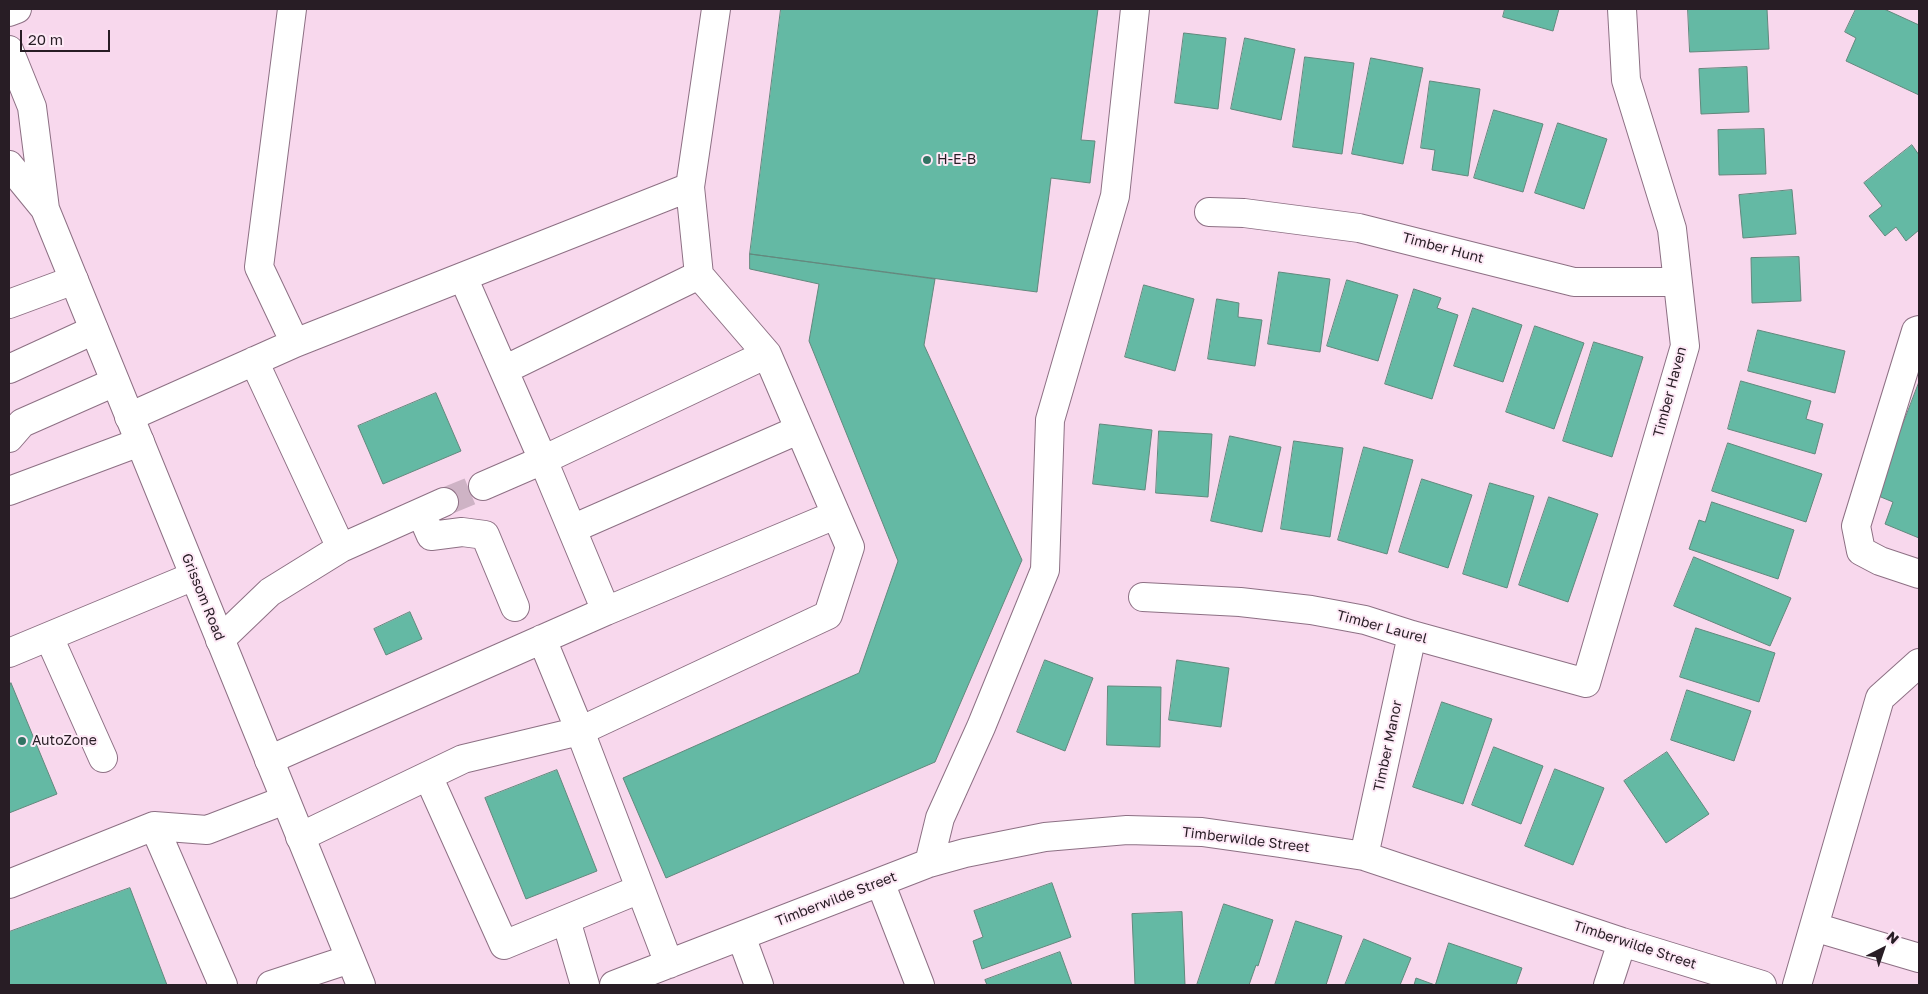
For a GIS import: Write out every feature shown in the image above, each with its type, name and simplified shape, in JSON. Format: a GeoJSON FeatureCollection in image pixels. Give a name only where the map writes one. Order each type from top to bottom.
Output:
{"type":"FeatureCollection","features":[{"type":"Feature","properties":{"kind":"street"},"geometry":{"type":"LineString","coordinates":[[9,12],[17,9]]}},
{"type":"Feature","properties":{"kind":"street"},"geometry":{"type":"LineString","coordinates":[[292,9],[259,267],[295,343]]}},
{"type":"Feature","properties":{"kind":"street"},"geometry":{"type":"LineString","coordinates":[[300,837],[463,760],[580,730],[828,614],[850,547],[798,430],[767,354],[699,275],[690,187],[716,9]]}},
{"type":"Feature","properties":{"kind":"street"},"geometry":{"type":"LineString","coordinates":[[929,863],[940,818],[981,727],[1045,570],[1050,420],[1116,196],[1135,9]]}},
{"type":"Feature","properties":{"kind":"street","name":"Timber Haven"},"geometry":{"type":"LineString","coordinates":[[1586,683],[1685,346],[1678,283],[1676,282],[1672,229],[1626,80],[1622,9]]}},
{"type":"Feature","properties":{"kind":"street","name":"Grissom Road"},"geometry":{"type":"LineString","coordinates":[[9,50],[32,107],[45,209],[361,985]]}},
{"type":"Feature","properties":{"kind":"street","name":"Grissom Road"},"geometry":{"type":"LineString","coordinates":[[12,174],[45,209]]}},
{"type":"Feature","properties":{"kind":"street"},"geometry":{"type":"LineString","coordinates":[[129,417],[295,343],[690,187]]}},
{"type":"Feature","properties":{"kind":"street","name":"Timber Hunt"},"geometry":{"type":"LineString","coordinates":[[1209,212],[1244,214],[1359,228],[1574,282],[1676,282]]}},
{"type":"Feature","properties":{"kind":"street"},"geometry":{"type":"LineString","coordinates":[[504,370],[699,275]]}},
{"type":"Feature","properties":{"kind":"street"},"geometry":{"type":"LineString","coordinates":[[463,277],[543,460],[606,611]]}},
{"type":"Feature","properties":{"kind":"street"},"geometry":{"type":"LineString","coordinates":[[9,304],[74,280]]}},
{"type":"Feature","properties":{"kind":"street"},"geometry":{"type":"LineString","coordinates":[[9,369],[94,330]]}},
{"type":"Feature","properties":{"kind":"street"},"geometry":{"type":"LineString","coordinates":[[1919,330],[1916,331],[1856,526],[1861,551],[1880,561],[1919,574]]}},
{"type":"Feature","properties":{"kind":"street"},"geometry":{"type":"LineString","coordinates":[[483,486],[543,460],[767,354]]}},
{"type":"Feature","properties":{"kind":"street"},"geometry":{"type":"LineString","coordinates":[[254,361],[341,548]]}},
{"type":"Feature","properties":{"kind":"street"},"geometry":{"type":"LineString","coordinates":[[9,438],[22,423],[115,382]]}},
{"type":"Feature","properties":{"kind":"street"},"geometry":{"type":"LineString","coordinates":[[572,529],[798,430]]}},
{"type":"Feature","properties":{"kind":"street"},"geometry":{"type":"LineString","coordinates":[[9,491],[140,442]]}},
{"type":"Feature","properties":{"kind":"street"},"geometry":{"type":"LineString","coordinates":[[220,640],[270,592],[341,548],[432,507],[431,536],[462,532],[485,535],[515,607]]}},
{"type":"Feature","properties":{"kind":"street"},"geometry":{"type":"LineString","coordinates":[[269,760],[606,611],[835,515]]}},
{"type":"Feature","properties":{"kind":"street"},"geometry":{"type":"LineString","coordinates":[[9,653],[194,576]]}},
{"type":"Feature","properties":{"kind":"street","name":"Timber Laurel"},"geometry":{"type":"LineString","coordinates":[[1144,597],[1240,602],[1311,610],[1365,620],[1412,635],[1586,683]]}},
{"type":"Feature","properties":{"kind":"street","name":"Timber Manor"},"geometry":{"type":"LineString","coordinates":[[1364,856],[1412,635]]}},
{"type":"Feature","properties":{"kind":"street"},"geometry":{"type":"LineString","coordinates":[[49,637],[103,758]]}},
{"type":"Feature","properties":{"kind":"street"},"geometry":{"type":"LineString","coordinates":[[542,639],[580,730],[669,964]]}},
{"type":"Feature","properties":{"kind":"street"},"geometry":{"type":"LineString","coordinates":[[1797,985],[1880,698],[1919,663]]}},
{"type":"Feature","properties":{"kind":"street"},"geometry":{"type":"LineString","coordinates":[[428,776],[504,945],[640,889]]}},
{"type":"Feature","properties":{"kind":"street"},"geometry":{"type":"LineString","coordinates":[[9,884],[154,826],[207,830],[285,800]]}},
{"type":"Feature","properties":{"kind":"street"},"geometry":{"type":"LineString","coordinates":[[154,826],[223,985]]}},
{"type":"Feature","properties":{"kind":"street","name":"Timberwilde Street"},"geometry":{"type":"LineString","coordinates":[[614,985],[929,863],[965,853],[1045,837],[1127,830],[1202,832],[1364,856],[1622,942],[1762,985]]}},
{"type":"Feature","properties":{"kind":"street"},"geometry":{"type":"LineString","coordinates":[[880,882],[920,985]]}},
{"type":"Feature","properties":{"kind":"street"},"geometry":{"type":"LineString","coordinates":[[566,920],[585,985]]}},
{"type":"Feature","properties":{"kind":"street"},"geometry":{"type":"LineString","coordinates":[[1814,927],[1919,958]]}},
{"type":"Feature","properties":{"kind":"street"},"geometry":{"type":"LineString","coordinates":[[741,936],[759,985]]}},
{"type":"Feature","properties":{"kind":"street"},"geometry":{"type":"LineString","coordinates":[[1608,985],[1622,942]]}},
{"type":"Feature","properties":{"kind":"street"},"geometry":{"type":"LineString","coordinates":[[271,985],[350,959]]}},
{"type":"Feature","properties":{"kind":"building","name":"H-E-B"},"geometry":{"type":"Polygon","coordinates":[[[781,9],[1098,9],[1081,140],[1095,141],[1090,183],[1051,178],[1037,292],[750,254],[781,9]]]}},
{"type":"Feature","properties":{"kind":"building"},"geometry":{"type":"Polygon","coordinates":[[[1505,9],[1559,9],[1553,31],[1503,17],[1505,9]]]}},
{"type":"Feature","properties":{"kind":"building"},"geometry":{"type":"Polygon","coordinates":[[[1688,9],[1767,9],[1769,49],[1690,52],[1688,9]]]}},
{"type":"Feature","properties":{"kind":"building"},"geometry":{"type":"Polygon","coordinates":[[[1856,9],[1884,9],[1919,25],[1919,95],[1846,61],[1856,38],[1845,32],[1856,9]]]}},
{"type":"Feature","properties":{"kind":"building"},"geometry":{"type":"Polygon","coordinates":[[[1184,33],[1226,38],[1218,109],[1175,103],[1184,33]]]}},
{"type":"Feature","properties":{"kind":"building"},"geometry":{"type":"Polygon","coordinates":[[[1245,38],[1295,49],[1281,120],[1231,109],[1245,38]]]}},
{"type":"Feature","properties":{"kind":"building"},"geometry":{"type":"Polygon","coordinates":[[[1305,57],[1354,63],[1342,154],[1293,147],[1305,57]]]}},
{"type":"Feature","properties":{"kind":"building"},"geometry":{"type":"Polygon","coordinates":[[[1371,58],[1423,68],[1403,164],[1352,154],[1371,58]]]}},
{"type":"Feature","properties":{"kind":"building"},"geometry":{"type":"Polygon","coordinates":[[[1747,67],[1749,112],[1701,114],[1699,69],[1747,67]]]}},
{"type":"Feature","properties":{"kind":"building"},"geometry":{"type":"Polygon","coordinates":[[[1430,81],[1480,89],[1468,176],[1432,170],[1435,150],[1421,148],[1430,81]]]}},
{"type":"Feature","properties":{"kind":"building"},"geometry":{"type":"Polygon","coordinates":[[[1494,110],[1543,124],[1523,192],[1474,178],[1494,110]]]}},
{"type":"Feature","properties":{"kind":"building"},"geometry":{"type":"Polygon","coordinates":[[[1558,123],[1607,139],[1584,209],[1535,193],[1558,123]]]}},
{"type":"Feature","properties":{"kind":"building"},"geometry":{"type":"Polygon","coordinates":[[[1764,129],[1766,174],[1719,175],[1718,130],[1764,129]]]}},
{"type":"Feature","properties":{"kind":"building"},"geometry":{"type":"Polygon","coordinates":[[[1912,145],[1919,155],[1919,230],[1906,241],[1896,227],[1885,236],[1869,216],[1882,206],[1864,183],[1912,145]]]}},
{"type":"Feature","properties":{"kind":"building"},"geometry":{"type":"Polygon","coordinates":[[[1792,190],[1796,234],[1743,238],[1739,195],[1792,190]]]}},
{"type":"Feature","properties":{"kind":"building"},"geometry":{"type":"Polygon","coordinates":[[[750,254],[935,279],[924,345],[1022,560],[935,762],[666,878],[623,778],[859,673],[898,561],[809,341],[819,284],[750,269],[750,254]]]}},
{"type":"Feature","properties":{"kind":"building"},"geometry":{"type":"Polygon","coordinates":[[[1799,257],[1801,301],[1752,303],[1751,258],[1799,257]]]}},
{"type":"Feature","properties":{"kind":"building"},"geometry":{"type":"Polygon","coordinates":[[[1279,272],[1330,279],[1320,352],[1268,344],[1279,272]]]}},
{"type":"Feature","properties":{"kind":"building"},"geometry":{"type":"Polygon","coordinates":[[[1347,280],[1398,295],[1378,361],[1327,346],[1347,280]]]}},
{"type":"Feature","properties":{"kind":"building"},"geometry":{"type":"Polygon","coordinates":[[[1144,285],[1194,299],[1175,371],[1125,357],[1144,285]]]}},
{"type":"Feature","properties":{"kind":"building"},"geometry":{"type":"Polygon","coordinates":[[[1414,289],[1441,298],[1437,308],[1458,315],[1432,399],[1385,384],[1414,289]]]}},
{"type":"Feature","properties":{"kind":"building"},"geometry":{"type":"Polygon","coordinates":[[[1217,299],[1239,303],[1238,317],[1262,320],[1255,366],[1208,359],[1217,299]]]}},
{"type":"Feature","properties":{"kind":"building"},"geometry":{"type":"Polygon","coordinates":[[[1473,308],[1522,325],[1503,382],[1454,366],[1473,308]]]}},
{"type":"Feature","properties":{"kind":"building"},"geometry":{"type":"Polygon","coordinates":[[[1535,326],[1584,343],[1554,429],[1506,412],[1535,326]]]}},
{"type":"Feature","properties":{"kind":"building"},"geometry":{"type":"Polygon","coordinates":[[[1758,330],[1845,351],[1835,393],[1748,371],[1758,330]]]}},
{"type":"Feature","properties":{"kind":"building"},"geometry":{"type":"Polygon","coordinates":[[[1594,342],[1643,357],[1612,457],[1563,441],[1594,342]]]}},
{"type":"Feature","properties":{"kind":"building"},"geometry":{"type":"Polygon","coordinates":[[[1741,381],[1811,401],[1806,419],[1823,424],[1815,454],[1728,429],[1741,381]]]}},
{"type":"Feature","properties":{"kind":"building"},"geometry":{"type":"Polygon","coordinates":[[[1919,382],[1919,538],[1885,524],[1893,502],[1876,495],[1919,382]]]}},
{"type":"Feature","properties":{"kind":"building"},"geometry":{"type":"Polygon","coordinates":[[[436,393],[461,451],[383,484],[358,426],[436,393]]]}},
{"type":"Feature","properties":{"kind":"building"},"geometry":{"type":"Polygon","coordinates":[[[1100,424],[1152,430],[1145,490],[1093,484],[1100,424]]]}},
{"type":"Feature","properties":{"kind":"building"},"geometry":{"type":"Polygon","coordinates":[[[1159,431],[1212,434],[1208,497],[1156,493],[1159,431]]]}},
{"type":"Feature","properties":{"kind":"building"},"geometry":{"type":"Polygon","coordinates":[[[1230,436],[1281,447],[1262,532],[1211,521],[1230,436]]]}},
{"type":"Feature","properties":{"kind":"building"},"geometry":{"type":"Polygon","coordinates":[[[1294,441],[1343,448],[1330,537],[1281,529],[1294,441]]]}},
{"type":"Feature","properties":{"kind":"building"},"geometry":{"type":"Polygon","coordinates":[[[1728,443],[1822,474],[1806,522],[1712,491],[1728,443]]]}},
{"type":"Feature","properties":{"kind":"building"},"geometry":{"type":"Polygon","coordinates":[[[1364,447],[1413,460],[1387,554],[1338,540],[1364,447]]]}},
{"type":"Feature","properties":{"kind":"building"},"geometry":{"type":"Polygon","coordinates":[[[1422,479],[1472,495],[1448,568],[1399,552],[1422,479]]]}},
{"type":"Feature","properties":{"kind":"building"},"geometry":{"type":"Polygon","coordinates":[[[1490,483],[1534,496],[1507,588],[1463,574],[1490,483]]]}},
{"type":"Feature","properties":{"kind":"building"},"geometry":{"type":"Polygon","coordinates":[[[1549,497],[1598,514],[1568,602],[1519,585],[1549,497]]]}},
{"type":"Feature","properties":{"kind":"building"},"geometry":{"type":"Polygon","coordinates":[[[1712,502],[1794,530],[1778,579],[1689,549],[1699,520],[1705,522],[1712,502]]]}},
{"type":"Feature","properties":{"kind":"building"},"geometry":{"type":"Polygon","coordinates":[[[1694,557],[1791,598],[1770,646],[1674,606],[1694,557]]]}},
{"type":"Feature","properties":{"kind":"building"},"geometry":{"type":"Polygon","coordinates":[[[410,612],[422,639],[386,655],[374,629],[410,612]]]}},
{"type":"Feature","properties":{"kind":"building"},"geometry":{"type":"Polygon","coordinates":[[[1696,628],[1775,653],[1759,702],[1680,677],[1696,628]]]}},
{"type":"Feature","properties":{"kind":"building"},"geometry":{"type":"Polygon","coordinates":[[[1045,660],[1093,678],[1065,751],[1017,732],[1045,660]]]}},
{"type":"Feature","properties":{"kind":"building"},"geometry":{"type":"Polygon","coordinates":[[[1177,660],[1229,668],[1221,727],[1169,720],[1177,660]]]}},
{"type":"Feature","properties":{"kind":"building","name":"AutoZone"},"geometry":{"type":"Polygon","coordinates":[[[11,683],[57,794],[9,813],[9,689],[11,683]]]}},
{"type":"Feature","properties":{"kind":"building"},"geometry":{"type":"Polygon","coordinates":[[[1108,686],[1161,687],[1160,747],[1107,745],[1108,686]]]}},
{"type":"Feature","properties":{"kind":"building"},"geometry":{"type":"Polygon","coordinates":[[[1687,690],[1751,711],[1734,761],[1671,740],[1687,690]]]}},
{"type":"Feature","properties":{"kind":"building"},"geometry":{"type":"Polygon","coordinates":[[[1442,702],[1492,719],[1463,804],[1413,787],[1442,702]]]}},
{"type":"Feature","properties":{"kind":"building"},"geometry":{"type":"Polygon","coordinates":[[[1494,747],[1543,766],[1521,824],[1472,805],[1494,747]]]}},
{"type":"Feature","properties":{"kind":"building"},"geometry":{"type":"Polygon","coordinates":[[[1667,752],[1709,814],[1666,843],[1624,781],[1667,752]]]}},
{"type":"Feature","properties":{"kind":"building"},"geometry":{"type":"Polygon","coordinates":[[[1555,769],[1604,788],[1573,865],[1525,846],[1555,769]]]}},
{"type":"Feature","properties":{"kind":"building"},"geometry":{"type":"Polygon","coordinates":[[[557,770],[597,871],[526,899],[485,798],[557,770]]]}},
{"type":"Feature","properties":{"kind":"building"},"geometry":{"type":"Polygon","coordinates":[[[1052,883],[1071,937],[982,969],[973,941],[983,937],[974,911],[1052,883]]]}},
{"type":"Feature","properties":{"kind":"building"},"geometry":{"type":"Polygon","coordinates":[[[130,888],[167,985],[9,985],[9,932],[130,888]]]}},
{"type":"Feature","properties":{"kind":"building"},"geometry":{"type":"Polygon","coordinates":[[[1224,904],[1273,920],[1258,966],[1256,965],[1249,985],[1197,985],[1224,904]]]}},
{"type":"Feature","properties":{"kind":"building"},"geometry":{"type":"Polygon","coordinates":[[[1182,912],[1185,985],[1135,985],[1132,914],[1182,912]]]}},
{"type":"Feature","properties":{"kind":"building"},"geometry":{"type":"Polygon","coordinates":[[[1296,921],[1342,936],[1326,985],[1275,985],[1296,921]]]}},
{"type":"Feature","properties":{"kind":"building"},"geometry":{"type":"Polygon","coordinates":[[[1364,939],[1411,958],[1400,985],[1345,985],[1364,939]]]}},
{"type":"Feature","properties":{"kind":"building"},"geometry":{"type":"Polygon","coordinates":[[[1449,943],[1522,968],[1516,985],[1435,985],[1449,943]]]}},
{"type":"Feature","properties":{"kind":"building"},"geometry":{"type":"Polygon","coordinates":[[[1060,952],[1072,985],[987,985],[985,980],[1060,952]]]}},
{"type":"Feature","properties":{"kind":"building"},"geometry":{"type":"Polygon","coordinates":[[[1416,978],[1435,985],[1414,985],[1416,978]]]}},
{"type":"Feature","properties":{"kind":"tunnel"},"geometry":{"type":"LineString","coordinates":[[444,502],[483,486]]}},
{"type":"Feature","properties":{"kind":"place","name":"H-E-B"},"geometry":{"type":"Point","coordinates":[927,160]}},
{"type":"Feature","properties":{"kind":"place","name":"AutoZone"},"geometry":{"type":"Point","coordinates":[22,741]}}]}
